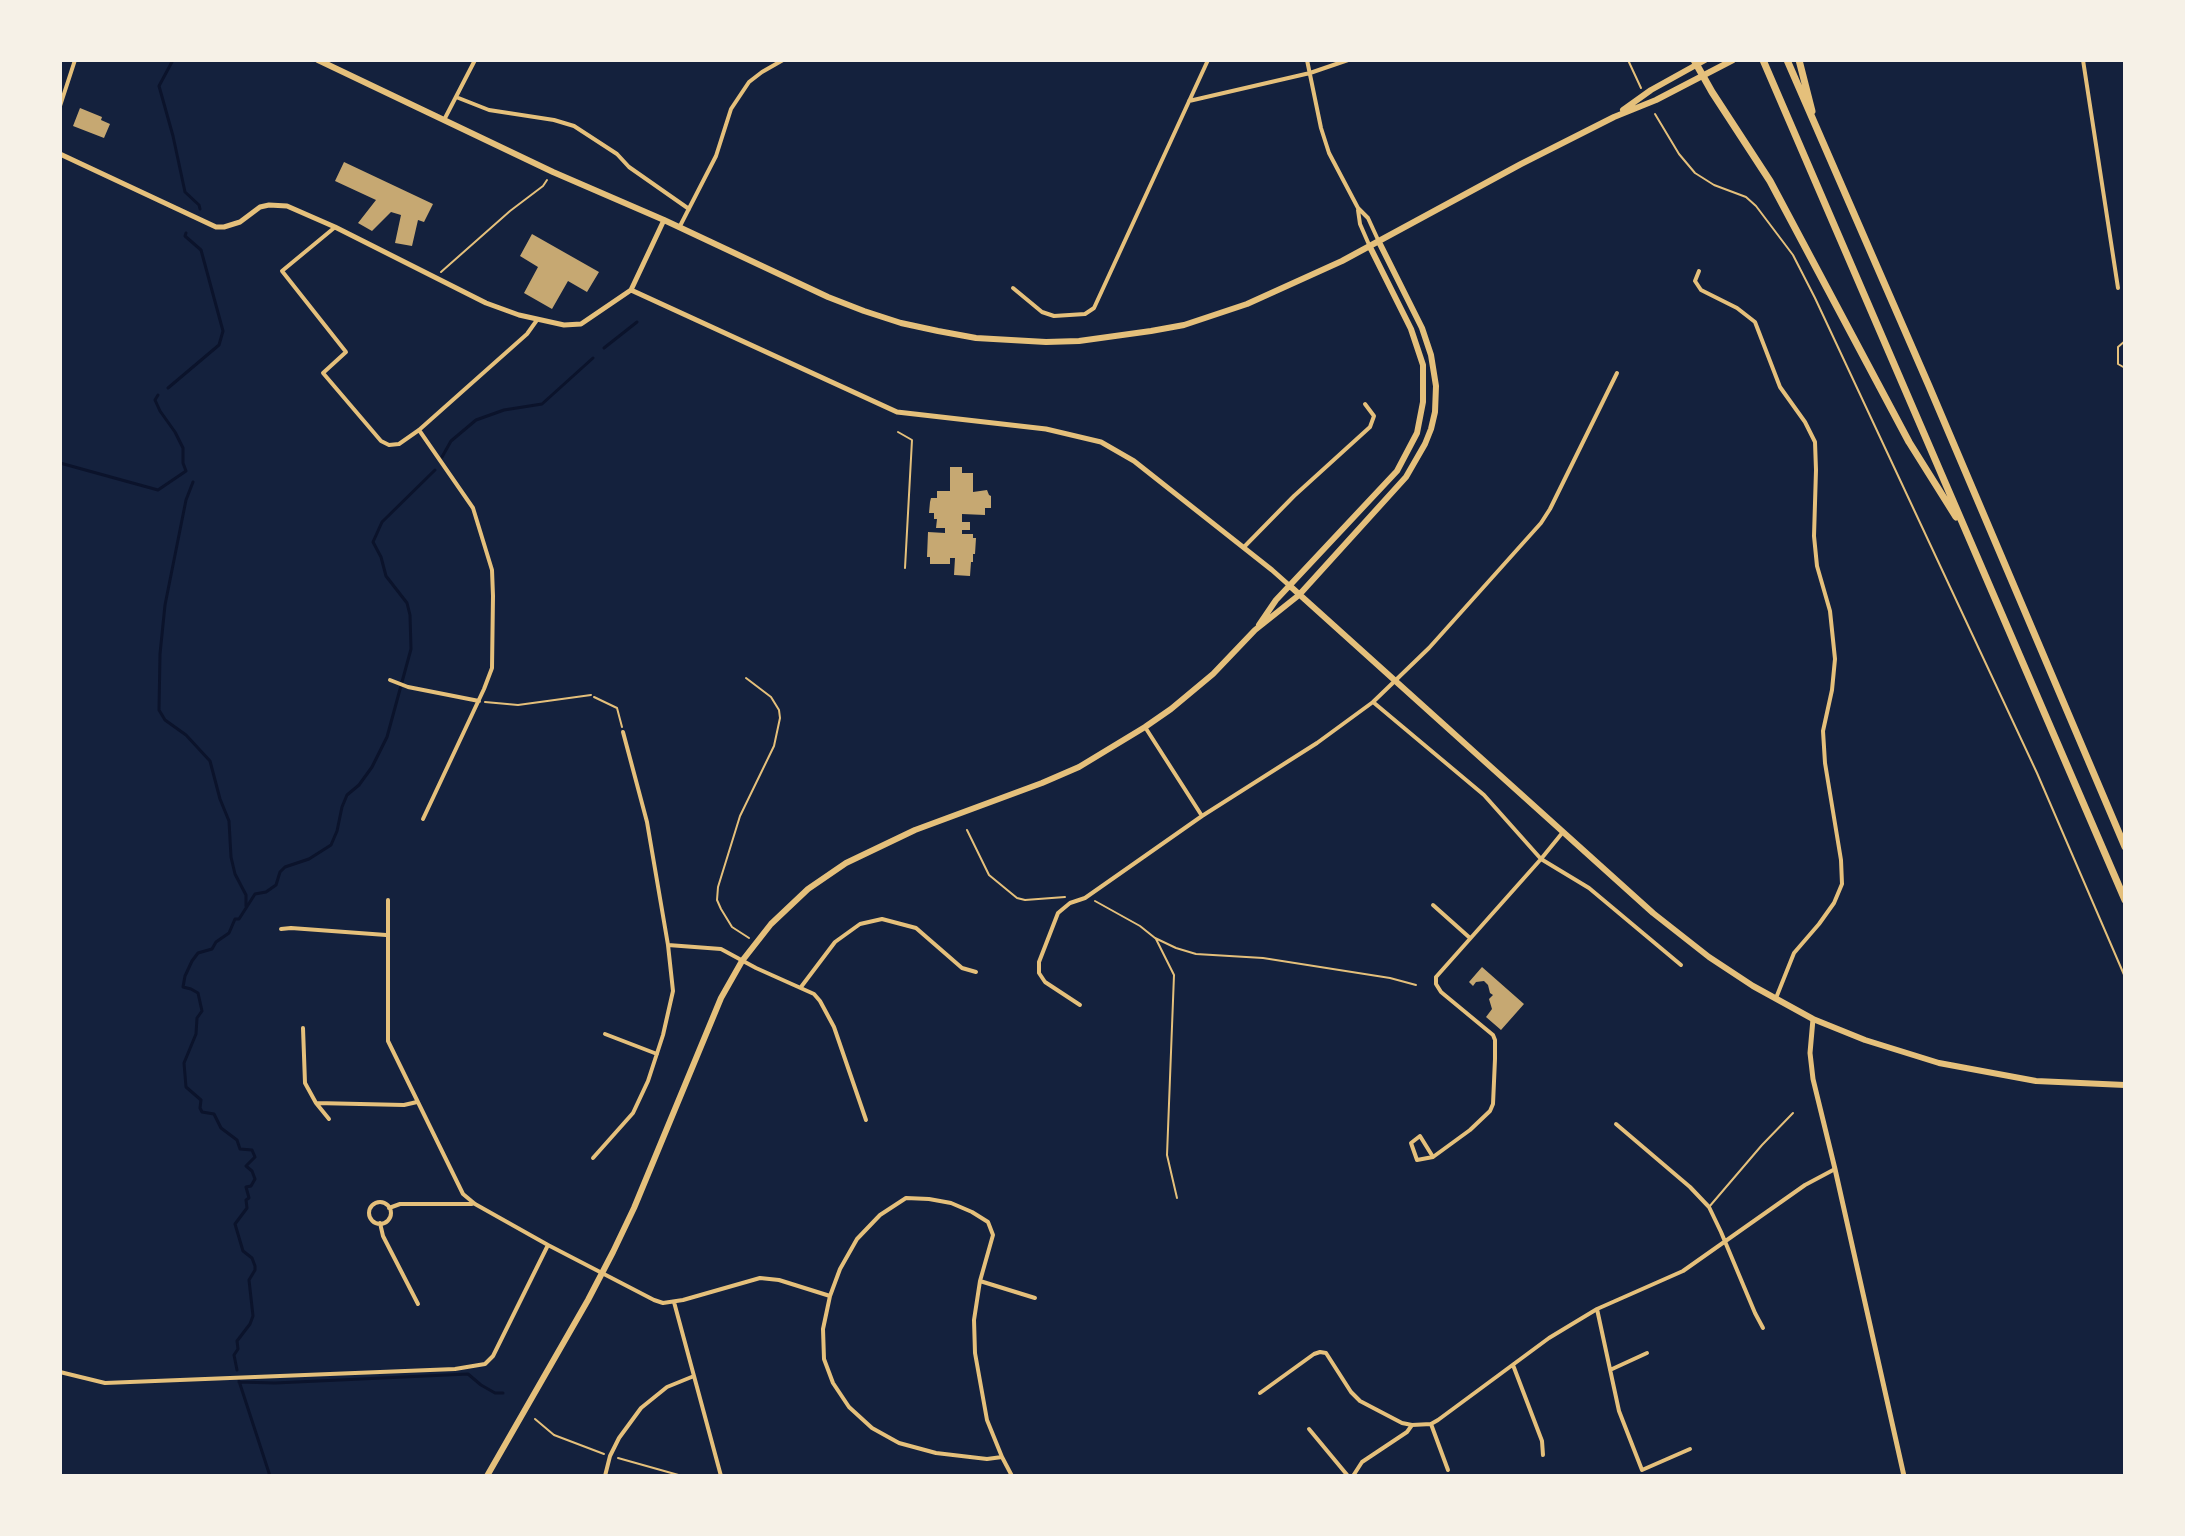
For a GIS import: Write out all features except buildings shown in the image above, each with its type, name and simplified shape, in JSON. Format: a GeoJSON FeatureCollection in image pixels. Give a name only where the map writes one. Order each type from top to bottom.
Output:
{"type":"FeatureCollection","features":[{"type":"Feature","properties":{"kind":"highway"},"geometry":{"type":"LineString","coordinates":[[1763,60],[2125,900]]}},
{"type":"Feature","properties":{"kind":"highway"},"geometry":{"type":"LineString","coordinates":[[1787,60],[2125,847]]}},
{"type":"Feature","properties":{"kind":"highway"},"geometry":{"type":"LineString","coordinates":[[1799,60],[1818,132]]}},
{"type":"Feature","properties":{"kind":"highway"},"geometry":{"type":"LineString","coordinates":[[1695,62],[1778,194],[1909,442],[1970,539]]}},
{"type":"Feature","properties":{"kind":"main road"},"geometry":{"type":"LineString","coordinates":[[318,60],[553,172],[828,297],[901,323],[976,338],[1046,342],[1115,337],[1184,325],[1225,313],[1370,247],[1521,164],[1733,60]]}},
{"type":"Feature","properties":{"kind":"main road"},"geometry":{"type":"LineString","coordinates":[[1614,117],[1695,62],[1705,60]]}},
{"type":"Feature","properties":{"kind":"main road"},"geometry":{"type":"LineString","coordinates":[[487,1476],[602,1274],[634,1208],[721,998],[742,961],[789,906],[846,863],[915,830],[1079,767],[1145,727],[1191,694],[1255,630],[1299,595],[1406,477],[1425,444],[1435,412],[1436,386],[1427,341],[1379,242]]}},
{"type":"Feature","properties":{"kind":"main road"},"geometry":{"type":"LineString","coordinates":[[1255,630],[1276,600],[1397,471],[1417,433],[1424,385],[1423,365],[1411,329],[1370,247]]}},
{"type":"Feature","properties":{"kind":"main road"},"geometry":{"type":"LineString","coordinates":[[1290,586],[1653,913],[1709,957],[1776,998],[1813,1019],[1865,1040],[1939,1063],[2036,1081],[2125,1085]]}},
{"type":"Feature","properties":{"kind":"street"},"geometry":{"type":"LineString","coordinates":[[60,106],[75,60]]}},
{"type":"Feature","properties":{"kind":"street"},"geometry":{"type":"LineString","coordinates":[[444,120],[475,60]]}},
{"type":"Feature","properties":{"kind":"street"},"geometry":{"type":"LineString","coordinates":[[679,228],[716,156],[731,109],[749,82],[783,60]]}},
{"type":"Feature","properties":{"kind":"street"},"geometry":{"type":"LineString","coordinates":[[1013,288],[1042,312],[1054,316],[1085,314],[1094,308],[1208,60]]}},
{"type":"Feature","properties":{"kind":"street"},"geometry":{"type":"LineString","coordinates":[[1307,60],[1329,153],[1379,242]]}},
{"type":"Feature","properties":{"kind":"street"},"geometry":{"type":"LineString","coordinates":[[1189,101],[1310,73],[1348,60]]}},
{"type":"Feature","properties":{"kind":"street"},"geometry":{"type":"LineString","coordinates":[[2083,60],[2118,288]]}},
{"type":"Feature","properties":{"kind":"street"},"geometry":{"type":"LineString","coordinates":[[456,97],[489,110],[574,126],[617,154],[629,167],[689,209]]}},
{"type":"Feature","properties":{"kind":"street"},"geometry":{"type":"LineString","coordinates":[[60,154],[216,227],[233,225],[260,207],[278,205],[297,210],[486,303],[537,320],[564,325],[581,324],[631,290],[664,220]]}},
{"type":"Feature","properties":{"kind":"street"},"geometry":{"type":"LineString","coordinates":[[1358,208],[1360,224],[1370,247]]}},
{"type":"Feature","properties":{"kind":"street"},"geometry":{"type":"LineString","coordinates":[[335,227],[282,271],[346,352],[323,373],[381,441],[389,445],[399,444],[419,430],[527,334],[537,320]]}},
{"type":"Feature","properties":{"kind":"street"},"geometry":{"type":"LineString","coordinates":[[1699,271],[1695,281],[1701,290],[1737,308],[1755,322],[1780,387],[1815,442],[1814,536],[1817,566],[1830,611],[1835,659],[1823,731],[1842,884],[1834,903],[1794,953],[1776,998]]}},
{"type":"Feature","properties":{"kind":"street"},"geometry":{"type":"LineString","coordinates":[[631,290],[897,412],[1046,429],[1101,442],[1134,461],[1290,586]]}},
{"type":"Feature","properties":{"kind":"street"},"geometry":{"type":"LineString","coordinates":[[1080,1005],[1045,982],[1039,973],[1039,962],[1058,913],[1317,743],[1395,682],[1541,523],[1617,373]]}},
{"type":"Feature","properties":{"kind":"street"},"geometry":{"type":"LineString","coordinates":[[1244,547],[1294,496],[1370,427],[1374,416],[1365,404]]}},
{"type":"Feature","properties":{"kind":"street"},"geometry":{"type":"LineString","coordinates":[[419,430],[473,508],[492,570],[492,668],[423,819]]}},
{"type":"Feature","properties":{"kind":"street"},"geometry":{"type":"LineString","coordinates":[[390,680],[408,687],[479,701]]}},
{"type":"Feature","properties":{"kind":"street"},"geometry":{"type":"LineString","coordinates":[[1373,702],[1484,795],[1541,859],[1589,888],[1681,965]]}},
{"type":"Feature","properties":{"kind":"street"},"geometry":{"type":"LineString","coordinates":[[1145,727],[1202,816]]}},
{"type":"Feature","properties":{"kind":"street"},"geometry":{"type":"LineString","coordinates":[[593,1158],[633,1113],[657,1054],[673,991],[647,822],[623,732]]}},
{"type":"Feature","properties":{"kind":"street"},"geometry":{"type":"LineString","coordinates":[[1433,1157],[1420,1136],[1411,1143],[1417,1160],[1433,1157],[1490,1111],[1493,1104],[1495,1040],[1493,1035],[1441,992],[1436,977],[1563,832]]}},
{"type":"Feature","properties":{"kind":"street"},"geometry":{"type":"LineString","coordinates":[[388,900],[388,1041],[463,1194],[475,1204],[548,1245],[663,1303],[760,1278],[779,1280],[830,1296]]}},
{"type":"Feature","properties":{"kind":"street"},"geometry":{"type":"LineString","coordinates":[[1433,905],[1470,938]]}},
{"type":"Feature","properties":{"kind":"street"},"geometry":{"type":"LineString","coordinates":[[801,987],[835,942],[860,924],[882,919],[916,928],[962,968],[976,972]]}},
{"type":"Feature","properties":{"kind":"street"},"geometry":{"type":"LineString","coordinates":[[281,929],[386,935]]}},
{"type":"Feature","properties":{"kind":"street"},"geometry":{"type":"LineString","coordinates":[[668,945],[721,949],[814,994],[834,1027],[866,1120]]}},
{"type":"Feature","properties":{"kind":"street"},"geometry":{"type":"LineString","coordinates":[[1813,1019],[1811,1067],[1904,1476]]}},
{"type":"Feature","properties":{"kind":"street"},"geometry":{"type":"LineString","coordinates":[[303,1028],[305,1083],[329,1119]]}},
{"type":"Feature","properties":{"kind":"street"},"geometry":{"type":"LineString","coordinates":[[605,1034],[657,1054]]}},
{"type":"Feature","properties":{"kind":"street"},"geometry":{"type":"LineString","coordinates":[[316,1103],[404,1105],[417,1102]]}},
{"type":"Feature","properties":{"kind":"street"},"geometry":{"type":"LineString","coordinates":[[1616,1124],[1709,1207],[1763,1328]]}},
{"type":"Feature","properties":{"kind":"street"},"geometry":{"type":"LineString","coordinates":[[1260,1393],[1314,1354],[1326,1353],[1360,1401],[1402,1423],[1431,1424],[1549,1338],[1597,1309],[1669,1278],[1725,1243],[1805,1185],[1835,1169]]}},
{"type":"Feature","properties":{"kind":"street"},"geometry":{"type":"LineString","coordinates":[[1002,1457],[987,1459],[936,1453],[899,1443],[872,1428],[849,1407],[833,1383],[824,1359],[823,1329],[840,1269],[857,1239],[880,1215],[906,1198],[951,1203],[988,1222],[993,1235],[980,1281],[974,1320],[975,1353],[987,1420],[1012,1476]]}},
{"type":"Feature","properties":{"kind":"street"},"geometry":{"type":"LineString","coordinates":[[379,1202],[389,1208],[389,1218],[380,1223],[370,1217],[370,1207],[379,1202]]}},
{"type":"Feature","properties":{"kind":"street"},"geometry":{"type":"LineString","coordinates":[[389,1208],[400,1204],[475,1204]]}},
{"type":"Feature","properties":{"kind":"street"},"geometry":{"type":"LineString","coordinates":[[380,1223],[383,1236],[418,1304]]}},
{"type":"Feature","properties":{"kind":"street"},"geometry":{"type":"LineString","coordinates":[[60,1372],[105,1383],[432,1370],[485,1364],[493,1356],[548,1245]]}},
{"type":"Feature","properties":{"kind":"street"},"geometry":{"type":"LineString","coordinates":[[980,1281],[1035,1298]]}},
{"type":"Feature","properties":{"kind":"street"},"geometry":{"type":"LineString","coordinates":[[674,1302],[721,1476]]}},
{"type":"Feature","properties":{"kind":"street"},"geometry":{"type":"LineString","coordinates":[[1597,1309],[1619,1411],[1642,1470],[1690,1449]]}},
{"type":"Feature","properties":{"kind":"street"},"geometry":{"type":"LineString","coordinates":[[1610,1370],[1647,1353]]}},
{"type":"Feature","properties":{"kind":"street"},"geometry":{"type":"LineString","coordinates":[[1513,1365],[1542,1441],[1543,1455]]}},
{"type":"Feature","properties":{"kind":"street"},"geometry":{"type":"LineString","coordinates":[[605,1476],[619,1438],[641,1408],[667,1387],[694,1376]]}},
{"type":"Feature","properties":{"kind":"street"},"geometry":{"type":"LineString","coordinates":[[1431,1424],[1448,1470]]}},
{"type":"Feature","properties":{"kind":"street"},"geometry":{"type":"LineString","coordinates":[[1309,1429],[1351,1476],[1362,1462],[1407,1432],[1412,1425]]}},
{"type":"Feature","properties":{"kind":"lane"},"geometry":{"type":"LineString","coordinates":[[1709,1207],[1793,1113]]}},
{"type":"Feature","properties":{"kind":"path"},"geometry":{"type":"LineString","coordinates":[[1628,60],[1642,90]]}},
{"type":"Feature","properties":{"kind":"path"},"geometry":{"type":"LineString","coordinates":[[1655,114],[1679,154],[1695,173],[1714,185],[1746,197],[1793,255],[2037,773],[2125,977]]}},
{"type":"Feature","properties":{"kind":"path"},"geometry":{"type":"LineString","coordinates":[[435,278],[543,186],[553,172]]}},
{"type":"Feature","properties":{"kind":"path"},"geometry":{"type":"LineString","coordinates":[[2125,341],[2118,347],[2118,364],[2125,368]]}},
{"type":"Feature","properties":{"kind":"path"},"geometry":{"type":"LineString","coordinates":[[898,432],[912,440],[905,568]]}},
{"type":"Feature","properties":{"kind":"path"},"geometry":{"type":"LineString","coordinates":[[746,678],[771,697],[779,710],[780,726],[761,776],[740,816],[718,887],[717,900],[732,927],[756,943]]}},
{"type":"Feature","properties":{"kind":"path"},"geometry":{"type":"LineString","coordinates":[[479,701],[518,705],[592,696],[617,708],[623,732]]}},
{"type":"Feature","properties":{"kind":"path"},"geometry":{"type":"LineString","coordinates":[[967,830],[989,875],[1017,898],[1085,898],[1140,926],[1155,938],[1196,954],[1263,958],[1416,985]]}},
{"type":"Feature","properties":{"kind":"path"},"geometry":{"type":"LineString","coordinates":[[1155,938],[1174,975],[1167,1155],[1177,1198]]}},
{"type":"Feature","properties":{"kind":"waterway"},"geometry":{"type":"LineString","coordinates":[[173,60],[159,86],[185,192],[200,209]]}},
{"type":"Feature","properties":{"kind":"waterway"},"geometry":{"type":"LineString","coordinates":[[168,388],[219,345],[223,331],[201,250],[185,236],[186,233]]}},
{"type":"Feature","properties":{"kind":"waterway"},"geometry":{"type":"LineString","coordinates":[[604,348],[637,322]]}},
{"type":"Feature","properties":{"kind":"waterway"},"geometry":{"type":"LineString","coordinates":[[442,457],[451,441],[476,420],[504,410],[542,404],[593,358]]}},
{"type":"Feature","properties":{"kind":"waterway"},"geometry":{"type":"LineString","coordinates":[[60,463],[158,490],[186,471],[183,448],[160,411],[155,400],[158,395]]}},
{"type":"Feature","properties":{"kind":"waterway"},"geometry":{"type":"LineString","coordinates":[[237,1370],[234,1355],[238,1349],[237,1341],[253,1316],[249,1280],[255,1266],[252,1258],[243,1251],[235,1224],[247,1208],[246,1200],[249,1198],[246,1187],[251,1186],[255,1179],[246,1166],[255,1157],[252,1150],[240,1149],[237,1140],[221,1128],[214,1114],[202,1112],[201,1100],[186,1087],[184,1063],[196,1034],[197,1018],[202,1011],[198,993],[183,987],[185,976],[198,953],[212,949],[229,933],[235,919],[239,919],[255,894],[266,892],[276,885],[285,867],[309,859],[331,845],[347,795],[372,767],[387,737],[411,649],[410,615],[407,603],[386,576],[373,542],[382,522],[435,470]]}},
{"type":"Feature","properties":{"kind":"waterway"},"geometry":{"type":"LineString","coordinates":[[193,482],[186,500],[165,605],[159,710],[165,720],[186,735],[210,761],[229,821],[231,857],[235,874],[246,895],[246,906]]}},
{"type":"Feature","properties":{"kind":"waterway"},"geometry":{"type":"LineString","coordinates":[[239,1382],[468,1374],[495,1393],[503,1393]]}},
{"type":"Feature","properties":{"kind":"waterway"},"geometry":{"type":"LineString","coordinates":[[239,1381],[270,1476]]}}]}
